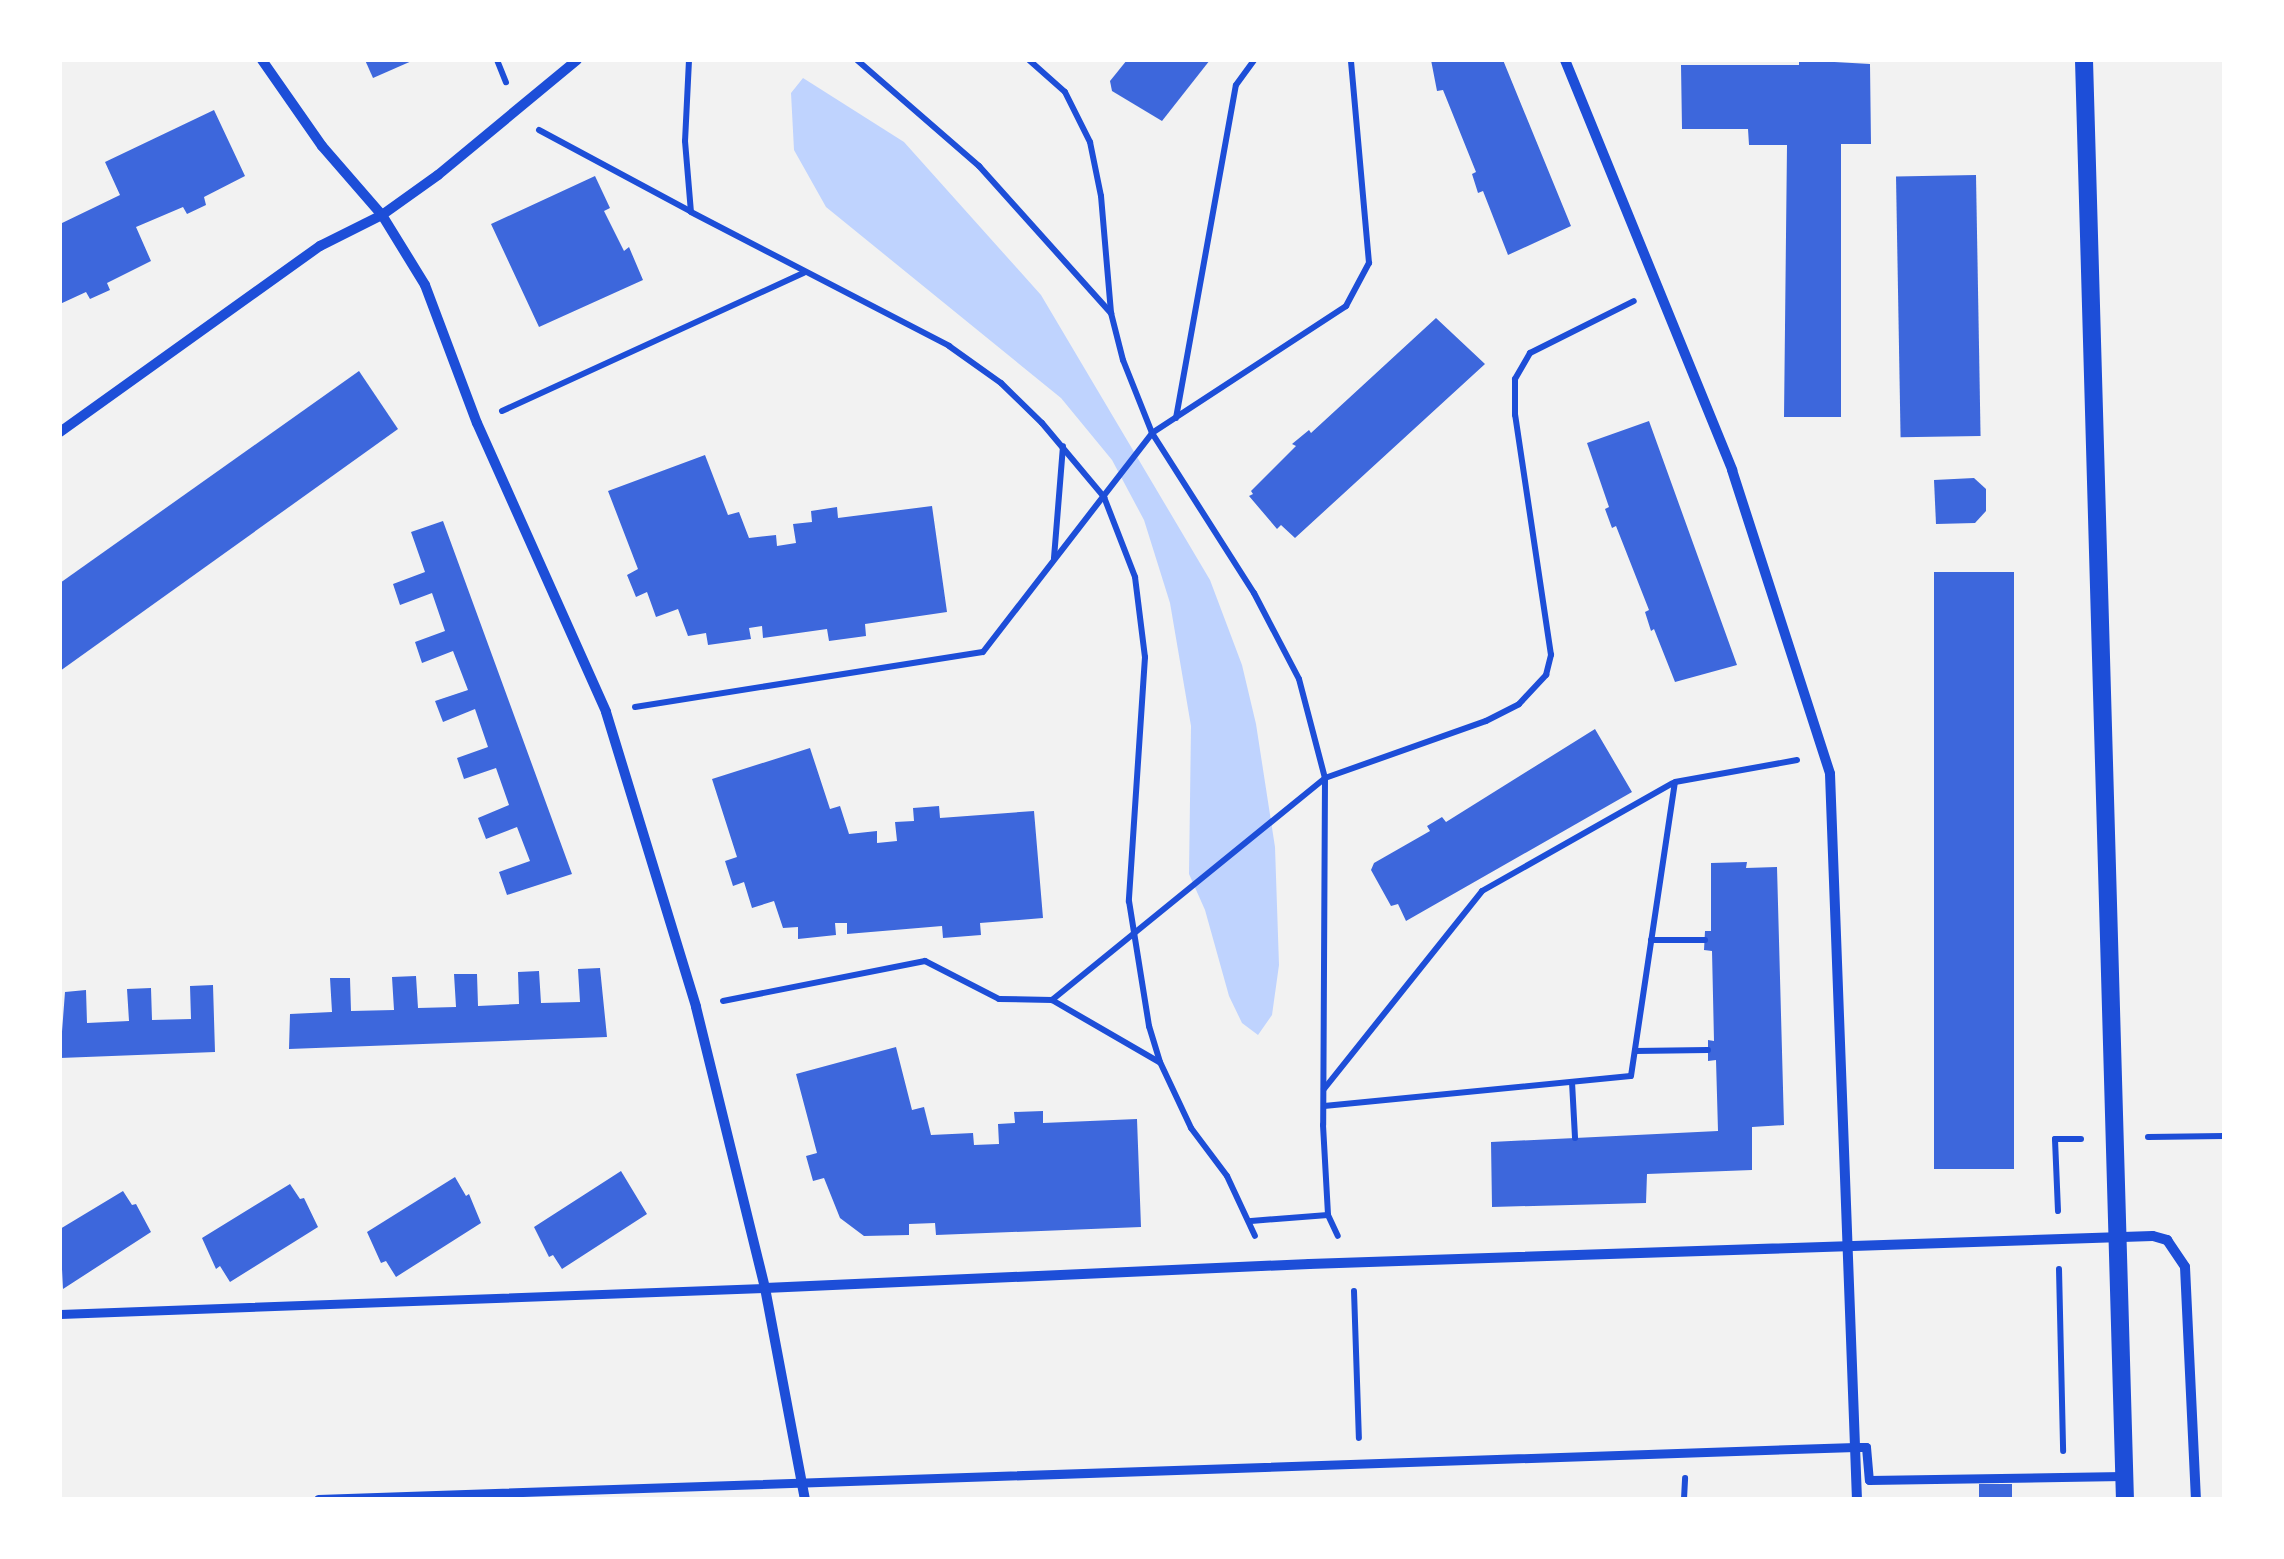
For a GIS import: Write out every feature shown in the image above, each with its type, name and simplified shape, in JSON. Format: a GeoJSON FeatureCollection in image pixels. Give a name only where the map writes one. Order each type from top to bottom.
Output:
{"type":"FeatureCollection","features":[{"type":"Feature","properties":{"kind":"street"},"geometry":{"type":"LineString","coordinates":[[262,60],[322,146],[382,215],[425,285],[477,423],[606,712],[696,1007],[765,1288],[804,1499]]}},
{"type":"Feature","properties":{"kind":"street"},"geometry":{"type":"LineString","coordinates":[[60,432],[320,246],[382,215],[577,60]]}},
{"type":"Feature","properties":{"kind":"street"},"geometry":{"type":"LineString","coordinates":[[1565,60],[1732,470],[1830,774],[1857,1499]]}},
{"type":"Feature","properties":{"kind":"street"},"geometry":{"type":"LineString","coordinates":[[2084,60],[2125,1499]]}},
{"type":"Feature","properties":{"kind":"street"},"geometry":{"type":"LineString","coordinates":[[60,1314],[1846,1244],[2117,1236],[2167,1240],[2185,1267],[2196,1499]]}},
{"type":"Feature","properties":{"kind":"street"},"geometry":{"type":"LineString","coordinates":[[318,1499],[1855,1447],[1866,1447],[1868,1480],[2124,1476]]}},
{"type":"Feature","properties":{"kind":"path"},"geometry":{"type":"LineString","coordinates":[[690,60],[685,141],[691,212]]}},
{"type":"Feature","properties":{"kind":"path"},"geometry":{"type":"LineString","coordinates":[[857,60],[978,166],[1111,314]]}},
{"type":"Feature","properties":{"kind":"path"},"geometry":{"type":"LineString","coordinates":[[1176,418],[1236,85],[1254,60]]}},
{"type":"Feature","properties":{"kind":"path"},"geometry":{"type":"LineString","coordinates":[[606,712],[983,652],[1152,433],[1346,306],[1370,263],[1351,60]]}},
{"type":"Feature","properties":{"kind":"path"},"geometry":{"type":"LineString","coordinates":[[1032,61],[1065,92],[1090,142],[1101,196],[1111,314],[1123,360],[1152,433],[1254,593],[1299,679],[1325,778],[1324,1106],[1328,1215],[1352,1263],[1360,1461]]}},
{"type":"Feature","properties":{"kind":"path"},"geometry":{"type":"LineString","coordinates":[[511,115],[949,346],[1001,383],[1063,445],[1104,497],[1135,577],[1145,657],[1144,730],[1130,843],[1134,937],[1160,1062],[1191,1128],[1226,1176],[1249,1220],[1328,1215]]}},
{"type":"Feature","properties":{"kind":"path"},"geometry":{"type":"LineString","coordinates":[[477,423],[805,272]]}},
{"type":"Feature","properties":{"kind":"path"},"geometry":{"type":"LineString","coordinates":[[1052,1000],[1325,778],[1486,721],[1519,704],[1546,675],[1551,656],[1550,630],[1515,415],[1515,379],[1530,353],[1657,290]]}},
{"type":"Feature","properties":{"kind":"path"},"geometry":{"type":"LineString","coordinates":[[1054,559],[1063,445]]}},
{"type":"Feature","properties":{"kind":"path"},"geometry":{"type":"LineString","coordinates":[[1324,1090],[1482,892],[1674,782],[1823,755]]}},
{"type":"Feature","properties":{"kind":"path"},"geometry":{"type":"LineString","coordinates":[[1324,1106],[1631,1076],[1674,782]]}},
{"type":"Feature","properties":{"kind":"path"},"geometry":{"type":"LineString","coordinates":[[1652,940],[1705,940]]}},
{"type":"Feature","properties":{"kind":"path"},"geometry":{"type":"LineString","coordinates":[[696,1007],[925,961],[999,999],[1052,1000],[1160,1062]]}},
{"type":"Feature","properties":{"kind":"path"},"geometry":{"type":"LineString","coordinates":[[1635,1051],[1708,1050]]}},
{"type":"Feature","properties":{"kind":"path"},"geometry":{"type":"LineString","coordinates":[[1572,1082],[1575,1138]]}},
{"type":"Feature","properties":{"kind":"water"},"geometry":{"type":"Polygon","coordinates":[[[803,78],[904,142],[1041,295],[1210,580],[1242,665],[1256,724],[1275,847],[1279,965],[1272,1015],[1258,1035],[1242,1023],[1229,996],[1205,910],[1189,874],[1191,726],[1170,603],[1144,520],[1112,460],[1061,398],[826,207],[794,150],[791,93],[803,78]]]}},
{"type":"Feature","properties":{"kind":"building"},"geometry":{"type":"Polygon","coordinates":[[[365,60],[414,60],[373,78],[365,60]]]}},
{"type":"Feature","properties":{"kind":"building"},"geometry":{"type":"Polygon","coordinates":[[[1127,60],[1210,60],[1162,121],[1112,91],[1110,81],[1127,60]]]}},
{"type":"Feature","properties":{"kind":"building"},"geometry":{"type":"Polygon","coordinates":[[[1431,60],[1503,60],[1571,226],[1508,255],[1483,191],[1478,193],[1472,174],[1476,172],[1443,90],[1437,91],[1431,60]]]}},
{"type":"Feature","properties":{"kind":"building"},"geometry":{"type":"Polygon","coordinates":[[[1799,60],[1870,64],[1871,144],[1841,144],[1841,417],[1784,417],[1787,145],[1749,145],[1748,129],[1682,129],[1681,65],[1799,65],[1799,60]]]}},
{"type":"Feature","properties":{"kind":"building"},"geometry":{"type":"Polygon","coordinates":[[[214,110],[245,176],[204,197],[206,205],[187,214],[183,207],[136,227],[151,261],[107,283],[110,290],[90,299],[86,292],[60,304],[60,224],[120,195],[105,162],[214,110]]]}},
{"type":"Feature","properties":{"kind":"building"},"geometry":{"type":"Polygon","coordinates":[[[1976,175],[1981,436],[1901,437],[1896,176],[1976,175]]]}},
{"type":"Feature","properties":{"kind":"building"},"geometry":{"type":"Polygon","coordinates":[[[595,176],[610,208],[604,211],[624,251],[629,247],[643,280],[539,327],[491,224],[595,176]]]}},
{"type":"Feature","properties":{"kind":"building"},"geometry":{"type":"Polygon","coordinates":[[[1436,318],[1485,364],[1295,538],[1281,525],[1277,529],[1249,496],[1251,491],[1296,446],[1292,444],[1309,430],[1311,433],[1436,318]]]}},
{"type":"Feature","properties":{"kind":"building"},"geometry":{"type":"Polygon","coordinates":[[[359,371],[398,429],[60,671],[60,583],[359,371]]]}},
{"type":"Feature","properties":{"kind":"building"},"geometry":{"type":"Polygon","coordinates":[[[1649,421],[1737,665],[1675,682],[1654,629],[1651,631],[1645,612],[1649,610],[1616,526],[1612,528],[1605,509],[1609,507],[1587,443],[1649,421]]]}},
{"type":"Feature","properties":{"kind":"building"},"geometry":{"type":"Polygon","coordinates":[[[705,455],[728,515],[739,512],[749,538],[776,535],[777,546],[796,543],[793,524],[812,522],[811,511],[837,507],[838,518],[932,506],[947,612],[865,624],[866,636],[829,641],[827,629],[763,638],[762,626],[749,628],[751,639],[708,645],[706,633],[688,636],[678,609],[656,617],[647,592],[636,597],[627,575],[638,569],[608,491],[705,455]]]}},
{"type":"Feature","properties":{"kind":"building"},"geometry":{"type":"Polygon","coordinates":[[[1974,478],[1986,489],[1986,511],[1975,523],[1936,524],[1934,480],[1974,478]]]}},
{"type":"Feature","properties":{"kind":"building"},"geometry":{"type":"Polygon","coordinates":[[[443,521],[572,874],[507,895],[499,872],[530,861],[517,827],[486,839],[478,818],[509,805],[496,768],[464,779],[457,758],[488,747],[475,709],[443,722],[435,701],[468,690],[453,651],[422,663],[415,642],[445,631],[432,593],[400,605],[393,584],[425,572],[411,532],[443,521]]]}},
{"type":"Feature","properties":{"kind":"building"},"geometry":{"type":"Polygon","coordinates":[[[1934,572],[2014,572],[2014,1169],[1934,1169],[1934,572]]]}},
{"type":"Feature","properties":{"kind":"building"},"geometry":{"type":"Polygon","coordinates":[[[1595,729],[1632,792],[1406,921],[1398,904],[1391,906],[1371,870],[1374,863],[1430,831],[1427,826],[1442,817],[1446,822],[1595,729]]]}},
{"type":"Feature","properties":{"kind":"building"},"geometry":{"type":"Polygon","coordinates":[[[810,748],[830,809],[840,806],[849,834],[877,831],[877,843],[897,841],[895,822],[914,821],[913,808],[939,806],[940,818],[1034,811],[1043,918],[980,923],[981,935],[943,938],[942,926],[847,934],[847,923],[835,923],[836,935],[798,939],[798,927],[783,928],[774,901],[752,908],[744,882],[733,886],[725,861],[737,857],[712,779],[810,748]]]}},
{"type":"Feature","properties":{"kind":"building"},"geometry":{"type":"Polygon","coordinates":[[[1747,862],[1746,868],[1777,867],[1784,1125],[1752,1127],[1752,1170],[1647,1174],[1646,1203],[1492,1207],[1491,1142],[1718,1131],[1716,1060],[1708,1061],[1708,1040],[1714,1041],[1712,951],[1704,950],[1705,931],[1711,931],[1711,863],[1747,862]]]}},
{"type":"Feature","properties":{"kind":"building"},"geometry":{"type":"Polygon","coordinates":[[[600,968],[607,1037],[289,1049],[290,1014],[332,1012],[330,978],[350,978],[351,1011],[394,1010],[392,977],[416,976],[418,1008],[456,1007],[454,974],[477,974],[478,1006],[519,1004],[518,972],[539,971],[541,1003],[580,1002],[578,969],[600,968]]]}},
{"type":"Feature","properties":{"kind":"building"},"geometry":{"type":"Polygon","coordinates":[[[213,985],[215,1052],[60,1058],[65,992],[86,990],[87,1023],[129,1021],[127,989],[151,988],[152,1020],[191,1019],[190,986],[213,985]]]}},
{"type":"Feature","properties":{"kind":"building"},"geometry":{"type":"Polygon","coordinates":[[[896,1047],[912,1110],[924,1107],[931,1135],[973,1133],[974,1145],[999,1144],[998,1124],[1015,1123],[1014,1112],[1043,1111],[1043,1123],[1137,1119],[1141,1227],[936,1235],[935,1223],[909,1224],[909,1235],[864,1236],[840,1218],[824,1178],[813,1181],[806,1156],[817,1153],[796,1074],[896,1047]]]}},
{"type":"Feature","properties":{"kind":"building"},"geometry":{"type":"Polygon","coordinates":[[[621,1171],[647,1214],[562,1269],[553,1255],[549,1257],[534,1227],[621,1171]]]}},
{"type":"Feature","properties":{"kind":"building"},"geometry":{"type":"Polygon","coordinates":[[[455,1177],[466,1196],[469,1194],[481,1223],[396,1277],[386,1261],[381,1263],[367,1232],[455,1177]]]}},
{"type":"Feature","properties":{"kind":"building"},"geometry":{"type":"Polygon","coordinates":[[[290,1184],[300,1199],[304,1198],[318,1227],[230,1282],[220,1266],[216,1269],[202,1238],[290,1184]]]}},
{"type":"Feature","properties":{"kind":"building"},"geometry":{"type":"Polygon","coordinates":[[[123,1191],[132,1205],[136,1204],[151,1232],[63,1289],[60,1229],[123,1191]]]}},
{"type":"Feature","properties":{"kind":"building"},"geometry":{"type":"Polygon","coordinates":[[[1979,1484],[2012,1484],[2012,1499],[1979,1499],[1979,1484]]]}}]}
